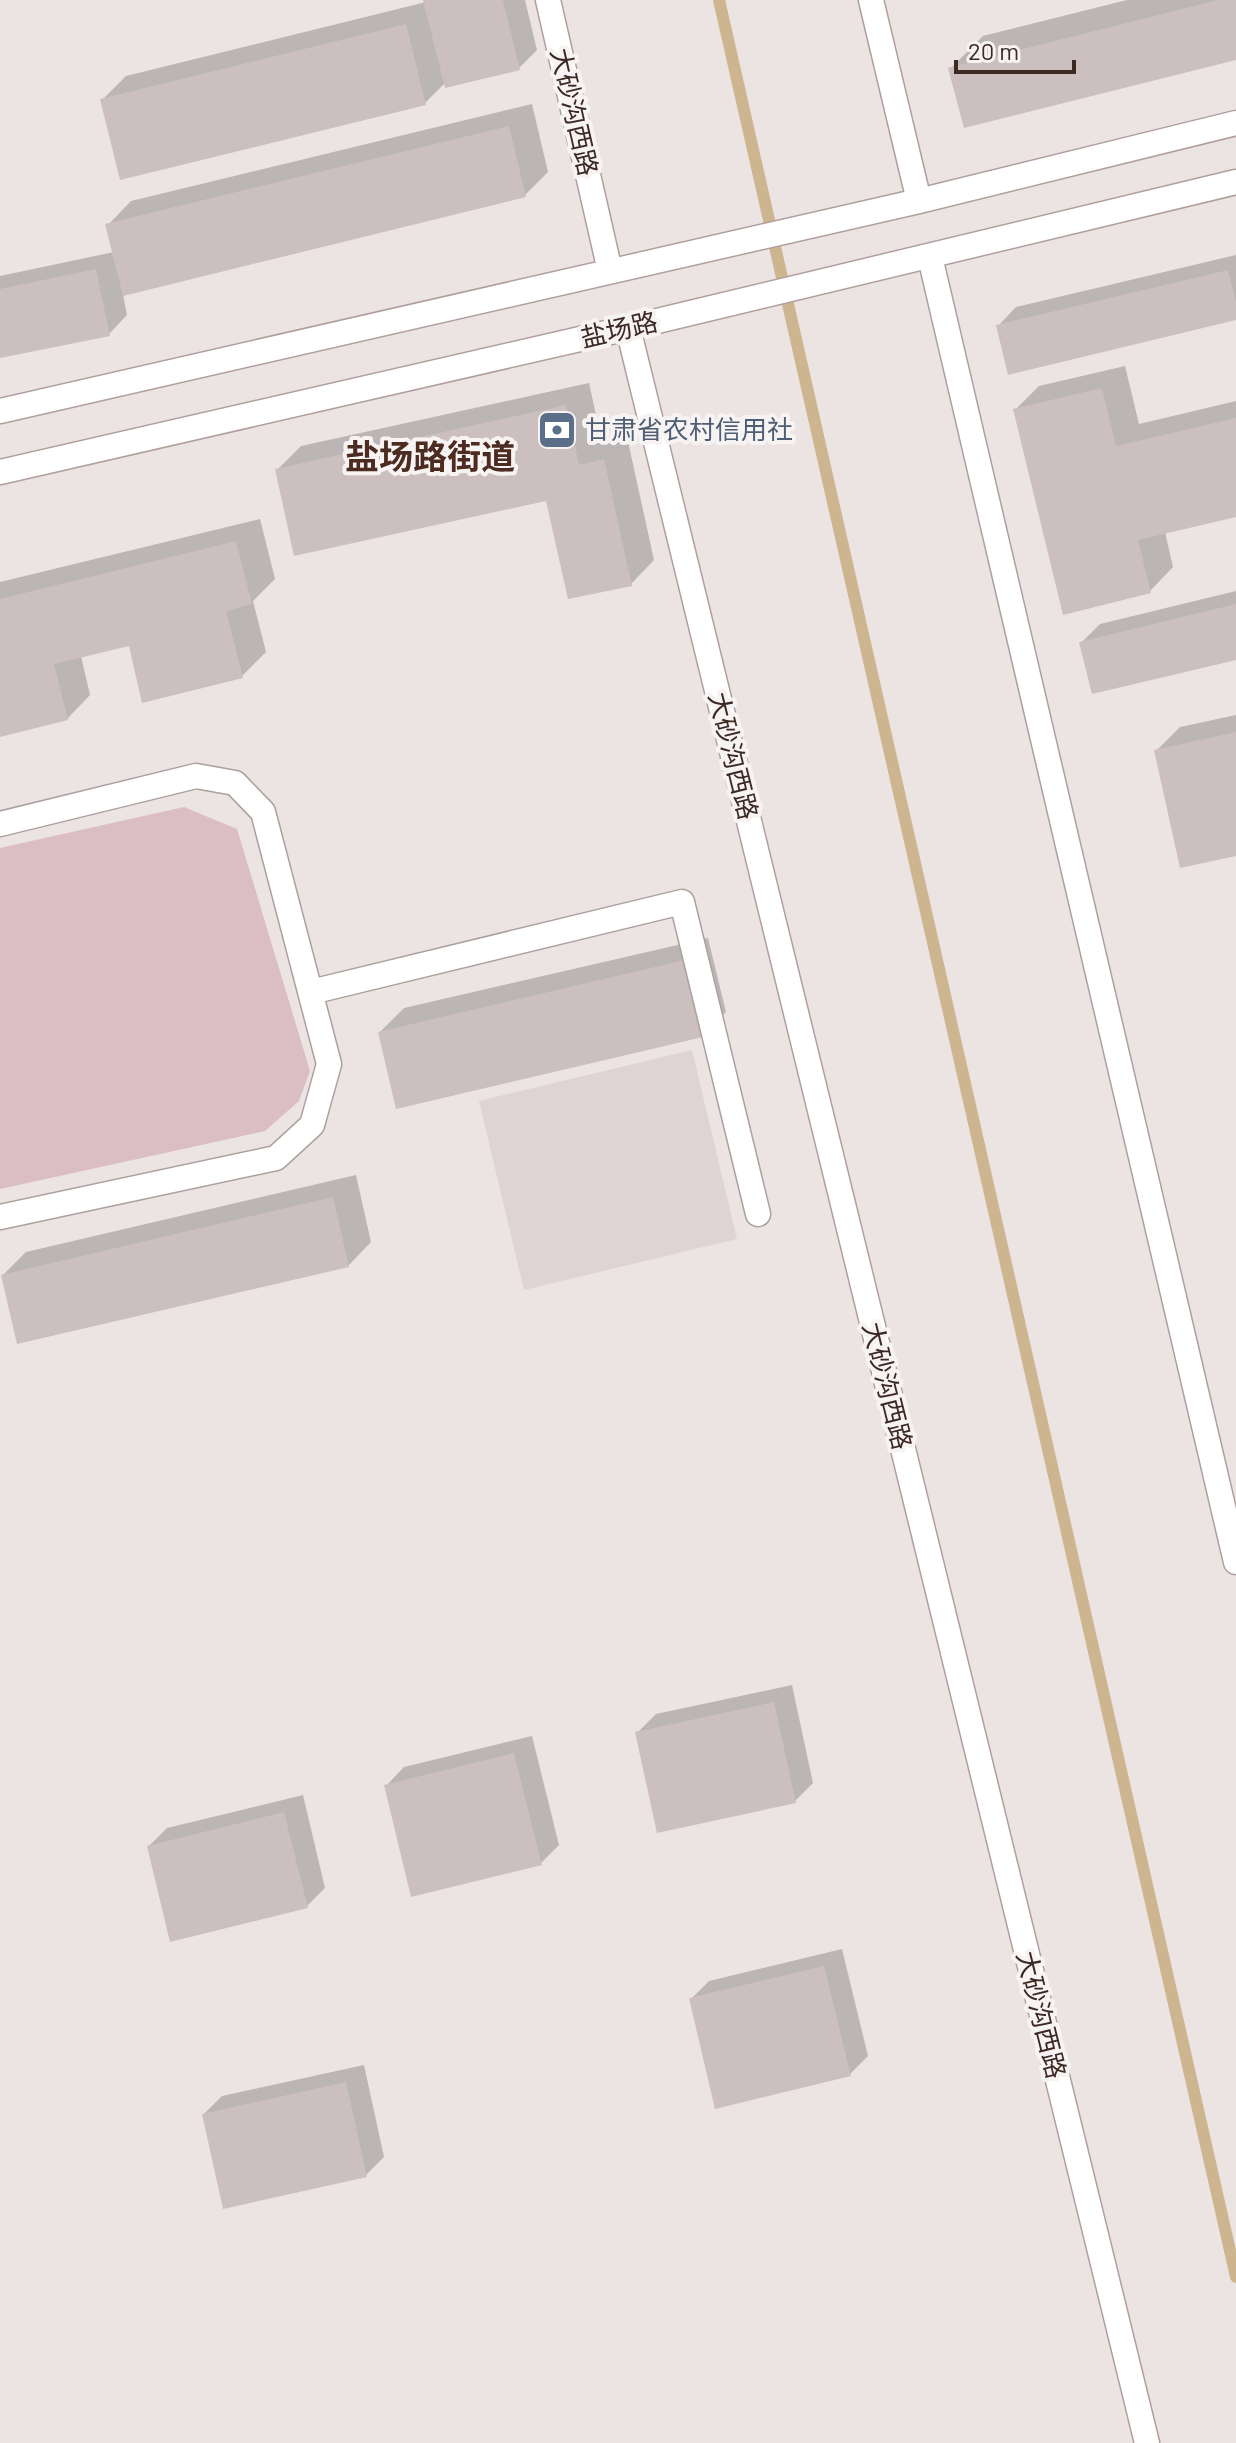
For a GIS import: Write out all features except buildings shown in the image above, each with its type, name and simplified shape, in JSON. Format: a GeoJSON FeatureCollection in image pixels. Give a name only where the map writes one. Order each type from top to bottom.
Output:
{"type":"FeatureCollection","features":[{"type":"Feature","properties":{"kind":"street","name":"大砂沟西路"},"geometry":{"type":"LineString","coordinates":[[548,0],[610,271]]}},
{"type":"Feature","properties":{"kind":"street"},"geometry":{"type":"LineString","coordinates":[[871,0],[919,201]]}},
{"type":"Feature","properties":{"kind":"street"},"geometry":{"type":"LineString","coordinates":[[0,411],[919,201],[1236,123]]}},
{"type":"Feature","properties":{"kind":"street","name":"盐场路"},"geometry":{"type":"LineString","coordinates":[[0,472],[685,315],[1236,182]]}},
{"type":"Feature","properties":{"kind":"street"},"geometry":{"type":"LineString","coordinates":[[930,257],[1236,1562]]}},
{"type":"Feature","properties":{"kind":"street","name":"大砂沟西路"},"geometry":{"type":"LineString","coordinates":[[628,328],[1147,2443]]}},
{"type":"Feature","properties":{"kind":"street"},"geometry":{"type":"LineString","coordinates":[[0,824],[196,776],[235,783],[263,812],[329,1064],[312,1125],[276,1158],[0,1217]]}},
{"type":"Feature","properties":{"kind":"street"},"geometry":{"type":"LineString","coordinates":[[311,992],[682,902],[758,1214]]}},
{"type":"Feature","properties":{"kind":"shaded area"},"geometry":{"type":"Polygon","coordinates":[[[184,807],[237,829],[310,1071],[299,1101],[265,1131],[0,1189],[0,848],[184,807]]]}},
{"type":"Feature","properties":{"kind":"shaded area"},"geometry":{"type":"Polygon","coordinates":[[[692,1050],[737,1239],[524,1290],[479,1101],[692,1050]]]}},
{"type":"Feature","properties":{"kind":"waterway"},"geometry":{"type":"LineString","coordinates":[[719,0],[1236,2277]]}},
{"type":"Feature","properties":{"kind":"place","name":"甘肃省农村信用社"},"geometry":{"type":"Point","coordinates":[557,430]}},
{"type":"Feature","properties":{"kind":"district","name":"盐场路街道"},"geometry":{"type":"Point","coordinates":[430,457]}}]}
